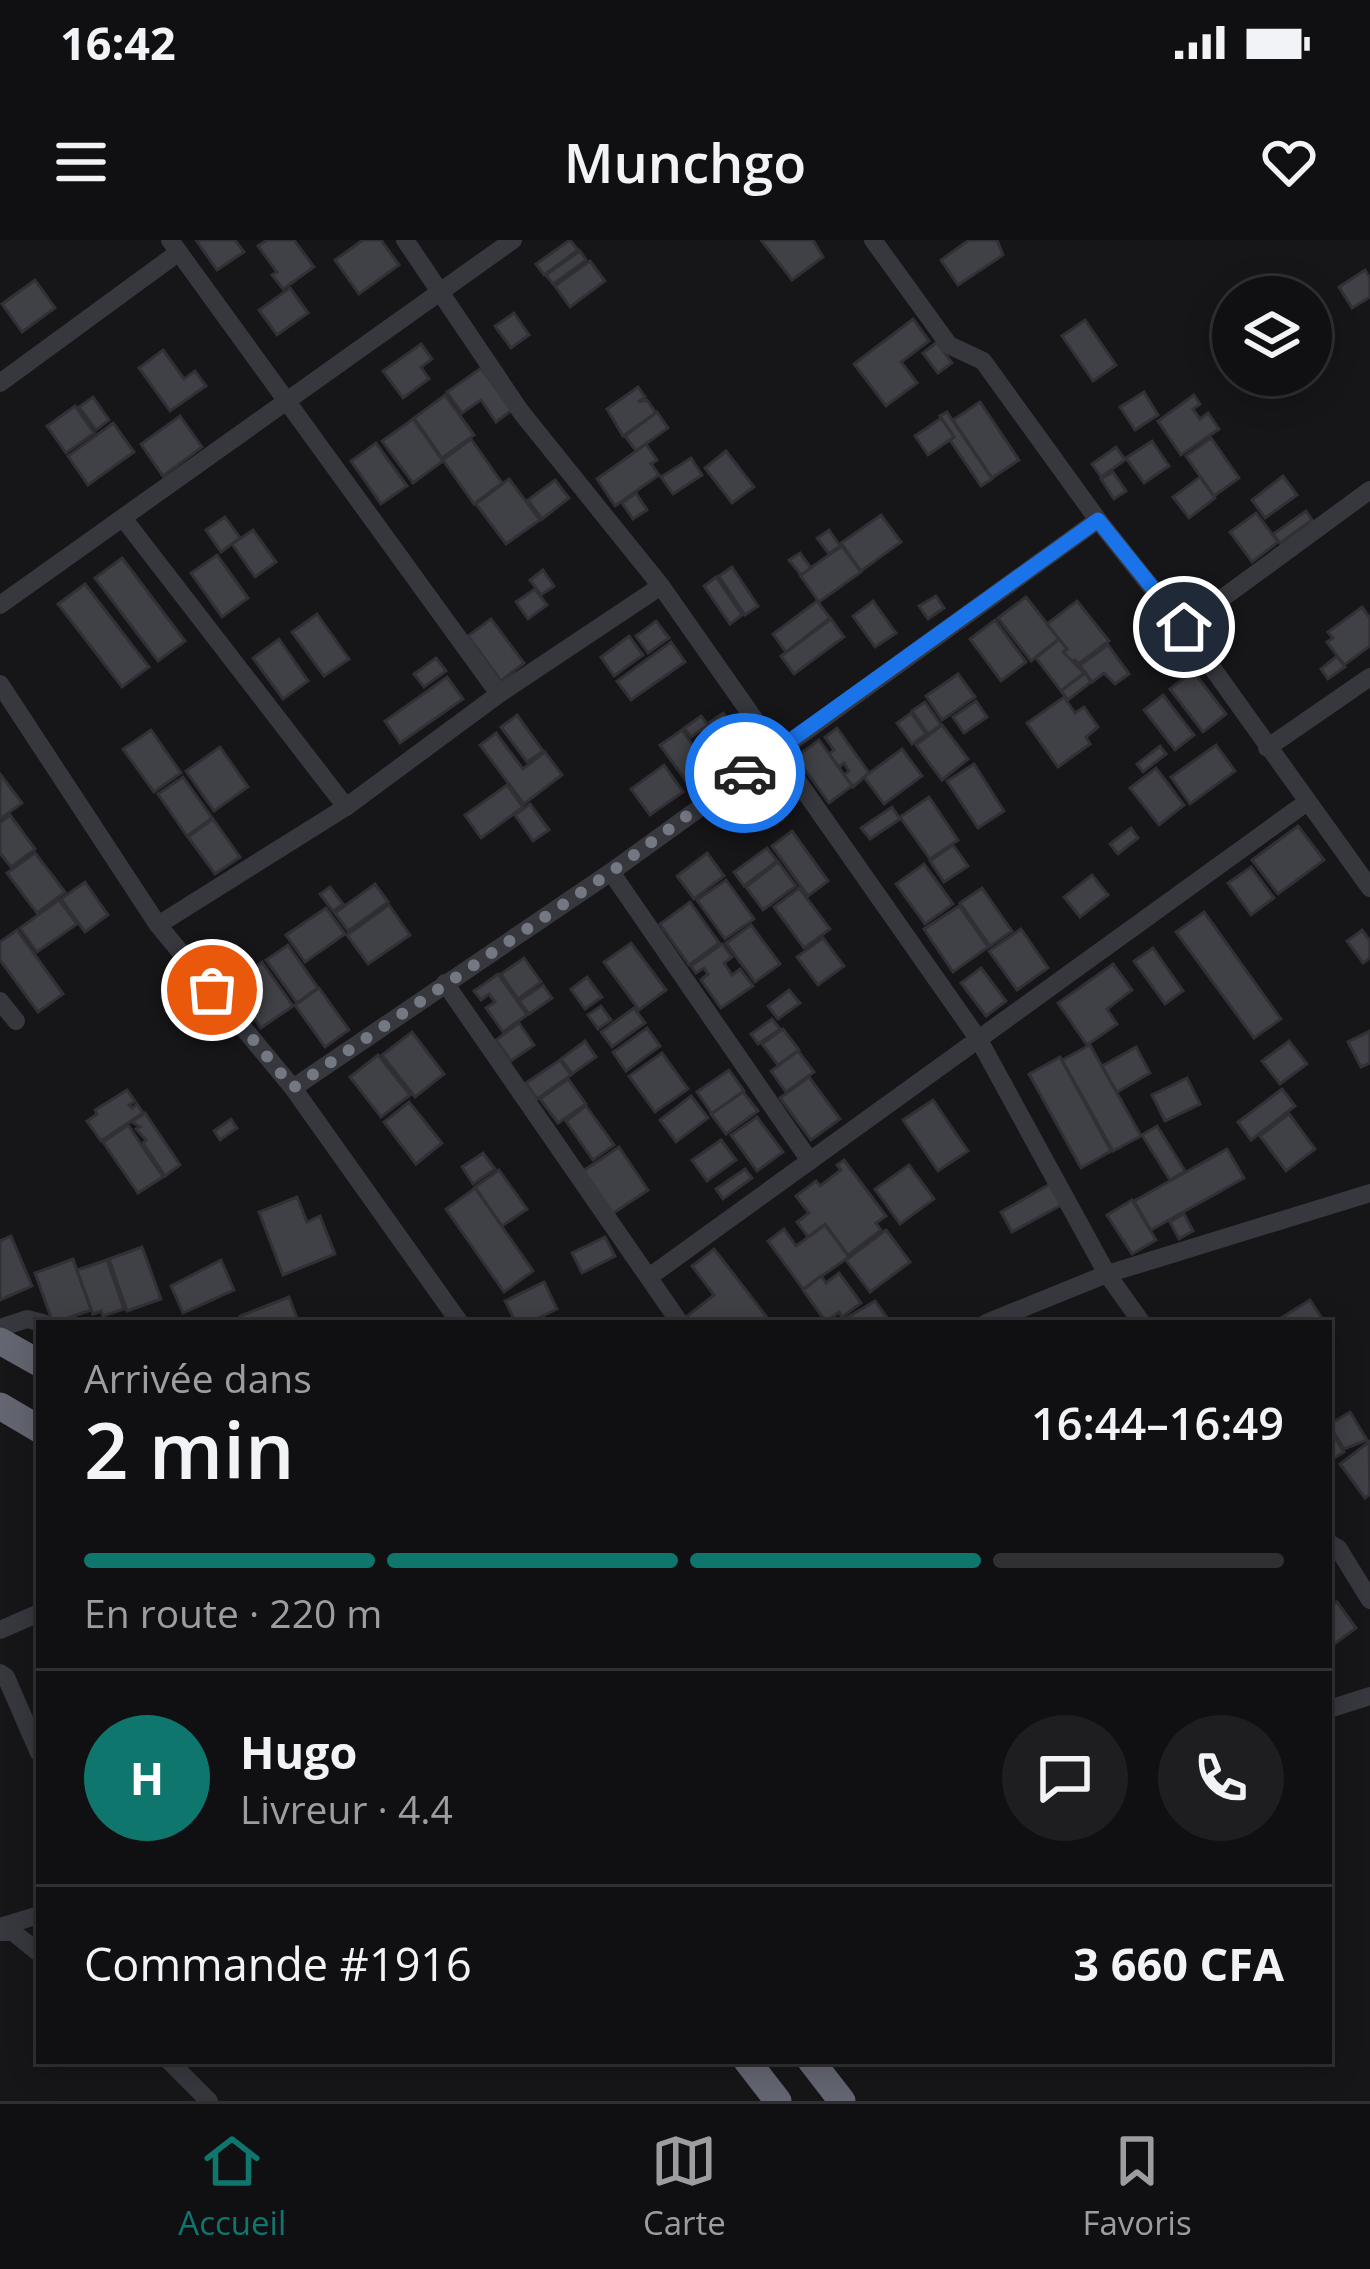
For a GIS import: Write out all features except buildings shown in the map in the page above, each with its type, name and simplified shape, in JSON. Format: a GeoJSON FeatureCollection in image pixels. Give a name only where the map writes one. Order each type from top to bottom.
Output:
{"type":"FeatureCollection","features":[{"type":"Feature","properties":{"kind":"highway"},"geometry":{"type":"LineString","coordinates":[[0,1341],[36,1361]]}},
{"type":"Feature","properties":{"kind":"highway"},"geometry":{"type":"LineString","coordinates":[[0,1406],[36,1428]]}},
{"type":"Feature","properties":{"kind":"highway"},"geometry":{"type":"LineString","coordinates":[[749,2064],[778,2101]]}},
{"type":"Feature","properties":{"kind":"highway"},"geometry":{"type":"LineString","coordinates":[[813,2064],[842,2101]]}},
{"type":"Feature","properties":{"kind":"street"},"geometry":{"type":"LineString","coordinates":[[405,240],[521,412],[661,586],[979,1040],[1107,1274],[1140,1320]]}},
{"type":"Feature","properties":{"kind":"street"},"geometry":{"type":"LineString","coordinates":[[0,605],[512,240]]}},
{"type":"Feature","properties":{"kind":"street"},"geometry":{"type":"LineString","coordinates":[[873,240],[949,345],[983,361],[1098,520],[1184,627],[1370,889]]}},
{"type":"Feature","properties":{"kind":"street"},"geometry":{"type":"LineString","coordinates":[[0,383],[174,246],[499,694]]}},
{"type":"Feature","properties":{"kind":"street"},"geometry":{"type":"LineString","coordinates":[[1184,627],[1370,490]]}},
{"type":"Feature","properties":{"kind":"street"},"geometry":{"type":"LineString","coordinates":[[123,518],[346,807]]}},
{"type":"Feature","properties":{"kind":"street"},"geometry":{"type":"LineString","coordinates":[[293,1088],[611,872],[1098,520]]}},
{"type":"Feature","properties":{"kind":"street"},"geometry":{"type":"LineString","coordinates":[[158,925],[346,807],[499,694],[661,586]]}},
{"type":"Feature","properties":{"kind":"street"},"geometry":{"type":"LineString","coordinates":[[1267,748],[1370,676]]}},
{"type":"Feature","properties":{"kind":"street"},"geometry":{"type":"LineString","coordinates":[[0,684],[158,925],[293,1088],[458,1320]]}},
{"type":"Feature","properties":{"kind":"street"},"geometry":{"type":"LineString","coordinates":[[649,1277],[1306,802]]}},
{"type":"Feature","properties":{"kind":"street"},"geometry":{"type":"LineString","coordinates":[[611,872],[810,1161]]}},
{"type":"Feature","properties":{"kind":"street"},"geometry":{"type":"LineString","coordinates":[[445,983],[678,1320]]}},
{"type":"Feature","properties":{"kind":"street"},"geometry":{"type":"LineString","coordinates":[[0,1001],[16,1021]]}},
{"type":"Feature","properties":{"kind":"street"},"geometry":{"type":"LineString","coordinates":[[993,1320],[1107,1274],[1370,1193]]}},
{"type":"Feature","properties":{"kind":"street"},"geometry":{"type":"LineString","coordinates":[[0,1328],[27,1319],[36,1321]]}},
{"type":"Feature","properties":{"kind":"street"},"geometry":{"type":"LineString","coordinates":[[1332,1545],[1370,1600]]}},
{"type":"Feature","properties":{"kind":"street"},"geometry":{"type":"LineString","coordinates":[[0,1630],[36,1614]]}},
{"type":"Feature","properties":{"kind":"street"},"geometry":{"type":"LineString","coordinates":[[0,1672],[36,1746]]}},
{"type":"Feature","properties":{"kind":"street"},"geometry":{"type":"LineString","coordinates":[[1332,1708],[1370,1696]]}},
{"type":"Feature","properties":{"kind":"street"},"geometry":{"type":"LineString","coordinates":[[0,1929],[36,1916]]}},
{"type":"Feature","properties":{"kind":"street"},"geometry":{"type":"LineString","coordinates":[[0,1929],[13,1932],[36,1951]]}},
{"type":"Feature","properties":{"kind":"street"},"geometry":{"type":"LineString","coordinates":[[173,2064],[208,2101]]}},
{"type":"Feature","properties":{"kind":"way so far"},"geometry":{"type":"LineString","coordinates":[[212,990],[293,1088],[611,872],[745,773]]}},
{"type":"Feature","properties":{"kind":"route"},"geometry":{"type":"LineString","coordinates":[[745,773],[1098,520],[1184,627]]}}]}
